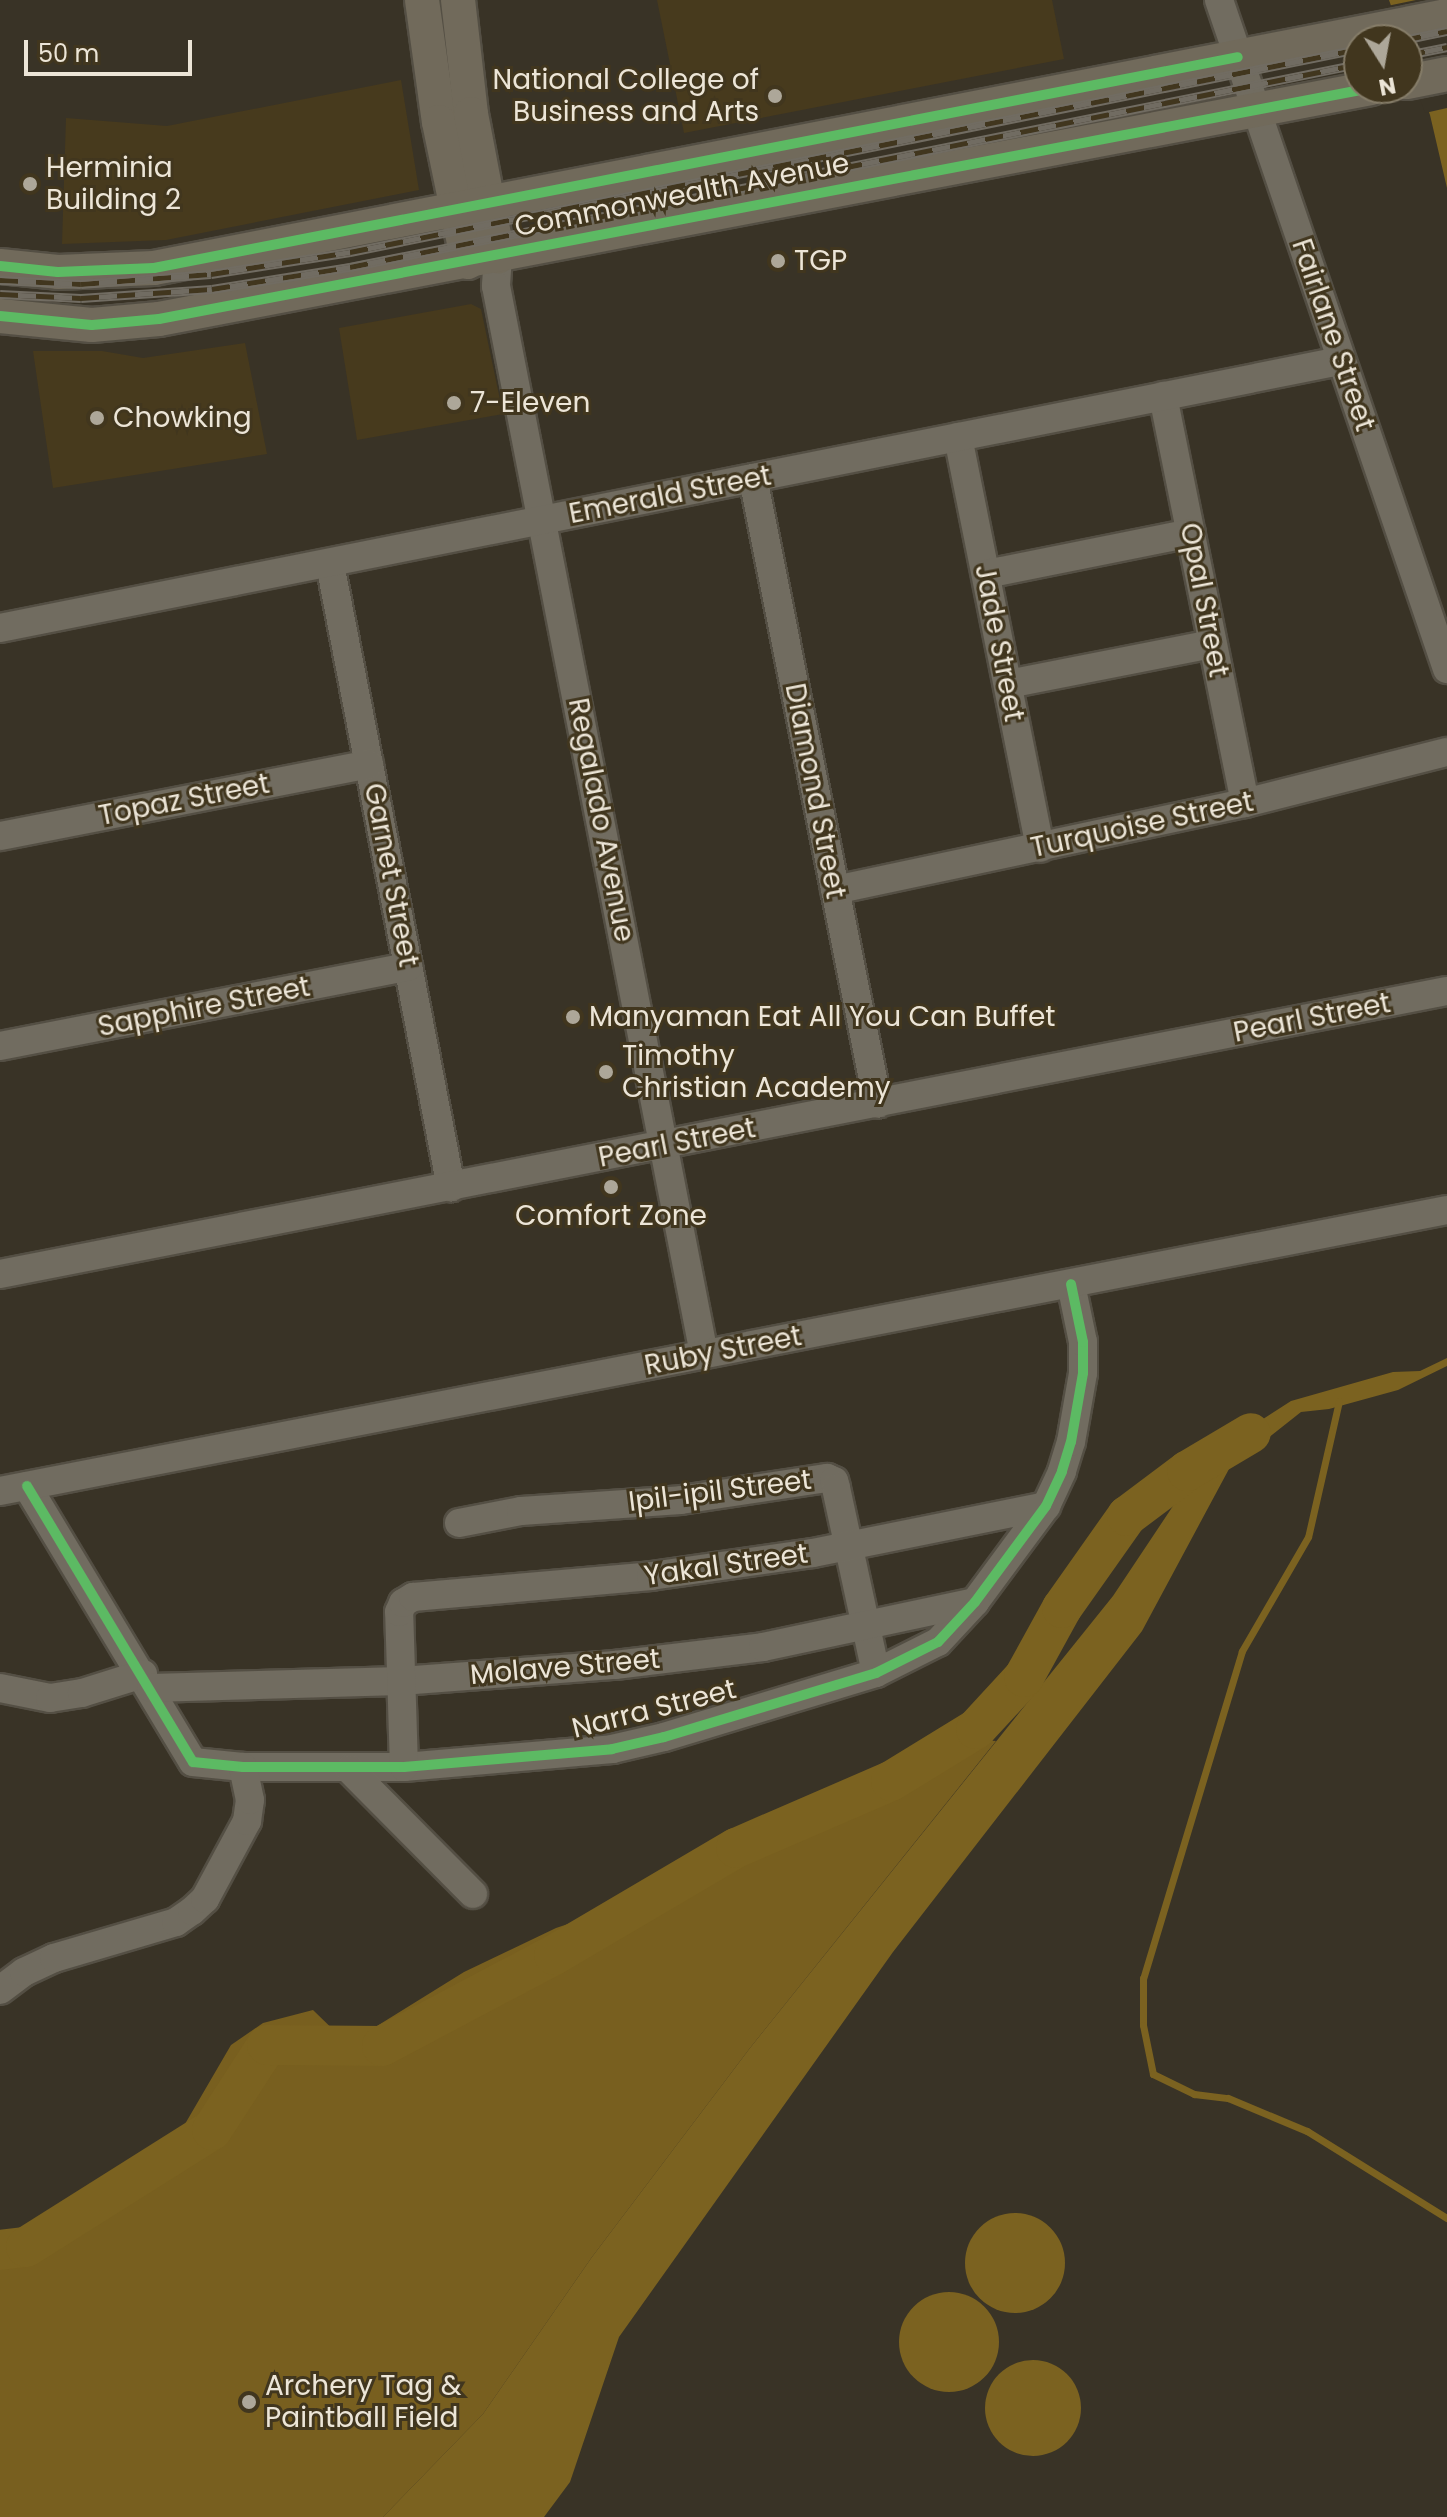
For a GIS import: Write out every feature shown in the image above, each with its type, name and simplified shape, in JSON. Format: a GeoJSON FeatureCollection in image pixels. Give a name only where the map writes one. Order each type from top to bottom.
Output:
{"type":"FeatureCollection","features":[{"type":"Feature","properties":{"kind":"main road","name":"Regalado Avenue"},"geometry":{"type":"LineString","coordinates":[[422,0],[439,122],[472,207],[487,268]]}},
{"type":"Feature","properties":{"kind":"main road","name":"Regalado Avenue"},"geometry":{"type":"LineString","coordinates":[[458,0],[471,114],[472,207]]}},
{"type":"Feature","properties":{"kind":"main road","name":"Commonwealth Avenue"},"geometry":{"type":"LineString","coordinates":[[0,266],[58,272],[145,269],[1447,16]]}},
{"type":"Feature","properties":{"kind":"main road"},"geometry":{"type":"LineString","coordinates":[[1423,79],[1447,74]]}},
{"type":"Feature","properties":{"kind":"main road","name":"Commonwealth Avenue"},"geometry":{"type":"LineString","coordinates":[[0,316],[104,325],[146,321],[487,268],[1343,93]]}},
{"type":"Feature","properties":{"kind":"main road"},"geometry":{"type":"LineString","coordinates":[[145,269],[131,282],[127,298],[133,313],[146,321]]}},
{"type":"Feature","properties":{"kind":"main road"},"geometry":{"type":"LineString","coordinates":[[104,325],[118,313],[123,301],[121,288],[107,271]]}},
{"type":"Feature","properties":{"kind":"street","name":"Fairlane Street"},"geometry":{"type":"LineString","coordinates":[[1219,0],[1447,669]]}},
{"type":"Feature","properties":{"kind":"street","name":"Regalado Avenue"},"geometry":{"type":"LineString","coordinates":[[487,268],[542,520],[704,1354]]}},
{"type":"Feature","properties":{"kind":"street","name":"Emerald Street"},"geometry":{"type":"LineString","coordinates":[[0,628],[1340,361]]}},
{"type":"Feature","properties":{"kind":"street","name":"Opal Street"},"geometry":{"type":"LineString","coordinates":[[1163,396],[1245,803]]}},
{"type":"Feature","properties":{"kind":"street","name":"Jade Street"},"geometry":{"type":"LineString","coordinates":[[958,437],[1040,848]]}},
{"type":"Feature","properties":{"kind":"street","name":"Diamond Street"},"geometry":{"type":"LineString","coordinates":[[753,478],[878,1104]]}},
{"type":"Feature","properties":{"kind":"street"},"geometry":{"type":"LineString","coordinates":[[986,574],[1191,533]]}},
{"type":"Feature","properties":{"kind":"street","name":"Garnet Street"},"geometry":{"type":"LineString","coordinates":[[330,564],[451,1187]]}},
{"type":"Feature","properties":{"kind":"street"},"geometry":{"type":"LineString","coordinates":[[1008,684],[1212,644]]}},
{"type":"Feature","properties":{"kind":"street","name":"Turquoise Street"},"geometry":{"type":"LineString","coordinates":[[835,890],[1245,803],[1447,752]]}},
{"type":"Feature","properties":{"kind":"street","name":"Topaz Street"},"geometry":{"type":"LineString","coordinates":[[0,836],[369,764]]}},
{"type":"Feature","properties":{"kind":"street","name":"Sapphire Street"},"geometry":{"type":"LineString","coordinates":[[0,1046],[408,967]]}},
{"type":"Feature","properties":{"kind":"street","name":"Pearl Street"},"geometry":{"type":"LineString","coordinates":[[0,1274],[1447,991]]}},
{"type":"Feature","properties":{"kind":"street","name":"Ruby Street"},"geometry":{"type":"LineString","coordinates":[[13,1489],[1447,1210]]}},
{"type":"Feature","properties":{"kind":"street","name":"Narra Street"},"geometry":{"type":"LineString","coordinates":[[13,1489],[147,1681],[188,1758],[199,1764],[349,1769],[612,1749],[664,1737],[876,1673],[938,1642],[975,1602],[1046,1506],[1071,1442],[1083,1373],[1083,1342],[1071,1284]]}},
{"type":"Feature","properties":{"kind":"street","name":"Ipil-ipil Street"},"geometry":{"type":"LineString","coordinates":[[459,1523],[521,1511],[681,1500],[827,1478],[834,1481],[836,1488],[876,1673]]}},
{"type":"Feature","properties":{"kind":"street","name":"Yakal Street"},"geometry":{"type":"LineString","coordinates":[[401,1681],[399,1612],[403,1603],[413,1597],[622,1580],[848,1546],[1046,1506]]}},
{"type":"Feature","properties":{"kind":"street","name":"Molave Street"},"geometry":{"type":"LineString","coordinates":[[0,1688],[50,1698],[147,1681],[401,1681],[720,1653],[975,1602]]}},
{"type":"Feature","properties":{"kind":"street"},"geometry":{"type":"LineString","coordinates":[[401,1681],[404,1767]]}},
{"type":"Feature","properties":{"kind":"street"},"geometry":{"type":"LineString","coordinates":[[0,1990],[24,1972],[54,1958],[176,1922],[192,1911],[205,1899],[247,1821],[250,1800],[243,1767]]}},
{"type":"Feature","properties":{"kind":"street"},"geometry":{"type":"LineString","coordinates":[[349,1769],[473,1894]]}},
{"type":"Feature","properties":{"kind":"shaded area","name":"National College of Business and Arts"},"geometry":{"type":"Polygon","coordinates":[[[657,0],[1052,0],[1064,59],[684,133],[657,0]]]}},
{"type":"Feature","properties":{"kind":"shaded area"},"geometry":{"type":"Polygon","coordinates":[[[1389,0],[1436,0],[1447,35],[1447,188],[1423,95],[1423,24],[1397,24],[1389,0]]]}},
{"type":"Feature","properties":{"kind":"shaded area"},"geometry":{"type":"Polygon","coordinates":[[[401,80],[419,190],[166,240],[62,244],[66,118],[167,126],[401,80]]]}},
{"type":"Feature","properties":{"kind":"shaded area"},"geometry":{"type":"Polygon","coordinates":[[[471,304],[481,309],[503,414],[357,440],[339,328],[471,304]]]}},
{"type":"Feature","properties":{"kind":"shaded area"},"geometry":{"type":"Polygon","coordinates":[[[245,343],[267,454],[53,488],[33,351],[102,351],[143,358],[245,343]]]}},
{"type":"Feature","properties":{"kind":"shaded area"},"geometry":{"type":"Polygon","coordinates":[[[1447,1358],[1447,1366],[1398,1390],[1329,1409],[1301,1412],[1229,1469],[1142,1631],[893,1952],[619,2337],[570,2482],[544,2517],[383,2517],[483,2414],[592,2257],[750,2048],[1113,1596],[1207,1455],[1291,1401],[1393,1372],[1420,1371],[1447,1358]]]}},
{"type":"Feature","properties":{"kind":"shaded area"},"geometry":{"type":"Polygon","coordinates":[[[936,1737],[996,1741],[750,2048],[592,2257],[483,2414],[383,2517],[0,2517],[0,2250],[26,2247],[98,2181],[178,2136],[231,2045],[263,2023],[313,2010],[348,2044],[464,1972],[556,1928],[613,1909],[936,1737]]]}},
{"type":"Feature","properties":{"kind":"shaded area"},"geometry":{"type":"Polygon","coordinates":[[[1015,2213],[1034,2217],[1050,2228],[1061,2244],[1065,2263],[1061,2282],[1050,2298],[1034,2309],[1015,2313],[996,2309],[980,2298],[969,2282],[965,2263],[969,2244],[980,2228],[996,2217],[1015,2213]]]}},
{"type":"Feature","properties":{"kind":"shaded area"},"geometry":{"type":"Polygon","coordinates":[[[949,2292],[968,2296],[984,2307],[995,2323],[999,2342],[995,2361],[984,2377],[968,2388],[949,2392],[930,2388],[914,2377],[903,2361],[899,2342],[903,2323],[914,2307],[930,2296],[949,2292]]]}},
{"type":"Feature","properties":{"kind":"shaded area"},"geometry":{"type":"Polygon","coordinates":[[[1033,2360],[1051,2364],[1067,2374],[1077,2390],[1081,2408],[1077,2426],[1067,2442],[1051,2452],[1033,2456],[1015,2452],[999,2442],[989,2426],[985,2408],[989,2390],[999,2374],[1015,2364],[1033,2360]]]}},
{"type":"Feature","properties":{"kind":"pier"},"geometry":{"type":"Polygon","coordinates":[[[1416,0],[1440,0],[1447,22],[1447,108],[1425,113],[1422,104],[1423,24],[1393,24],[1387,6],[1416,0]]]}},
{"type":"Feature","properties":{"kind":"waterway"},"geometry":{"type":"LineString","coordinates":[[1339,1401],[1308,1537],[1242,1651],[1143,1978],[1143,2025],[1153,2074],[1194,2094],[1228,2098],[1307,2131],[1447,2218]]}},
{"type":"Feature","properties":{"kind":"waterway"},"geometry":{"type":"LineString","coordinates":[[0,2250],[26,2247],[212,2130],[267,2045],[382,2046],[554,1955],[736,1848],[891,1781],[976,1729],[1024,1677],[1062,1608],[1127,1516],[1187,1471],[1251,1433]]}},
{"type":"Feature","properties":{"kind":"railway"},"geometry":{"type":"LineString","coordinates":[[1423,36],[1447,31]]}},
{"type":"Feature","properties":{"kind":"railway"},"geometry":{"type":"LineString","coordinates":[[1423,52],[1447,47]]}},
{"type":"Feature","properties":{"kind":"railway"},"geometry":{"type":"LineString","coordinates":[[0,280],[81,284],[211,274],[350,252],[1343,52]]}},
{"type":"Feature","properties":{"kind":"railway"},"geometry":{"type":"LineString","coordinates":[[0,294],[81,298],[212,289],[350,267],[1343,67]]}},
{"type":"Feature","properties":{"kind":"cycle path"},"geometry":{"type":"LineString","coordinates":[[0,266],[58,272],[154,268],[1238,57]]}},
{"type":"Feature","properties":{"kind":"cycle path"},"geometry":{"type":"LineString","coordinates":[[0,316],[92,325],[159,319],[1343,93]]}},
{"type":"Feature","properties":{"kind":"cycle path"},"geometry":{"type":"LineString","coordinates":[[27,1486],[193,1762],[243,1767],[404,1767],[612,1749],[664,1737],[876,1673],[938,1642],[975,1602],[1046,1506],[1062,1471],[1071,1442],[1083,1373],[1083,1342],[1071,1284]]}},
{"type":"Feature","properties":{"kind":"place","name":"National College of Business and Arts"},"geometry":{"type":"Point","coordinates":[775,96]}},
{"type":"Feature","properties":{"kind":"place","name":"Herminia Building 2"},"geometry":{"type":"Point","coordinates":[30,184]}},
{"type":"Feature","properties":{"kind":"place","name":"TGP"},"geometry":{"type":"Point","coordinates":[778,261]}},
{"type":"Feature","properties":{"kind":"place","name":"7-Eleven"},"geometry":{"type":"Point","coordinates":[454,403]}},
{"type":"Feature","properties":{"kind":"place","name":"Chowking"},"geometry":{"type":"Point","coordinates":[97,418]}},
{"type":"Feature","properties":{"kind":"place","name":"Manyaman Eat All You Can Buffet"},"geometry":{"type":"Point","coordinates":[573,1017]}},
{"type":"Feature","properties":{"kind":"place","name":"Timothy Christian Academy"},"geometry":{"type":"Point","coordinates":[606,1072]}},
{"type":"Feature","properties":{"kind":"place","name":"Comfort Zone"},"geometry":{"type":"Point","coordinates":[611,1187]}},
{"type":"Feature","properties":{"kind":"place","name":"Archery Tag & Paintball Field"},"geometry":{"type":"Point","coordinates":[249,2402]}}]}
